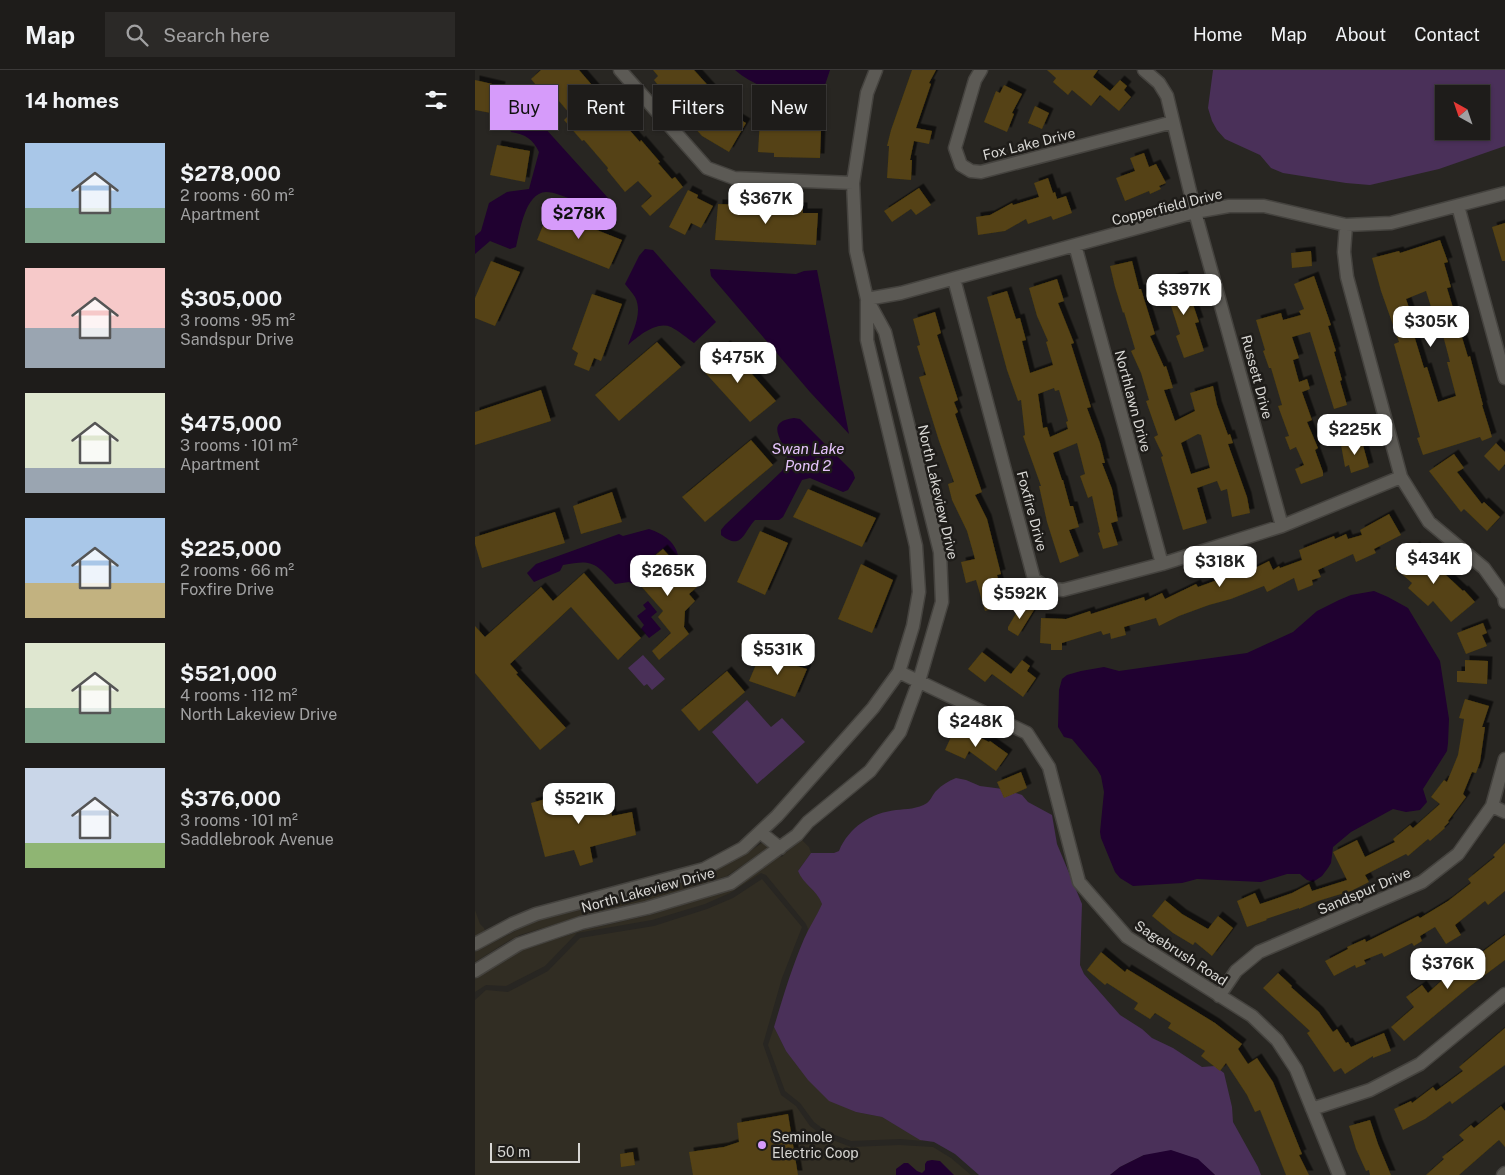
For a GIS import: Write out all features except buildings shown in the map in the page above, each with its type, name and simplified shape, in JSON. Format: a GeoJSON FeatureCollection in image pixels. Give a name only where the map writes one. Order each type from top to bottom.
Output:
{"type":"FeatureCollection","features":[{"type":"Feature","properties":{"kind":"street"},"geometry":{"type":"LineString","coordinates":[[620,70],[707,168],[734,178],[853,183]]}},
{"type":"Feature","properties":{"kind":"street","name":"North Lakeview Drive"},"geometry":{"type":"LineString","coordinates":[[475,944],[512,924],[536,914],[704,869],[743,848],[777,816],[873,708],[899,672],[913,626],[919,592],[916,546],[867,340],[867,299],[855,251],[853,183],[867,94],[876,70]]}},
{"type":"Feature","properties":{"kind":"street","name":"Fox Lake Drive"},"geometry":{"type":"LineString","coordinates":[[981,70],[975,80],[955,148],[961,165],[971,172],[981,172],[1173,122]]}},
{"type":"Feature","properties":{"kind":"street","name":"Russett Drive"},"geometry":{"type":"LineString","coordinates":[[1143,70],[1159,83],[1167,96],[1195,212],[1283,526]]}},
{"type":"Feature","properties":{"kind":"street","name":"Copperfield Drive"},"geometry":{"type":"LineString","coordinates":[[867,299],[901,293],[1195,212],[1229,206],[1264,206],[1346,225],[1391,223],[1505,193]]}},
{"type":"Feature","properties":{"kind":"street"},"geometry":{"type":"LineString","coordinates":[[1458,206],[1505,378]]}},
{"type":"Feature","properties":{"kind":"street"},"geometry":{"type":"LineString","coordinates":[[1346,225],[1343,252],[1347,277],[1401,477],[1429,522],[1484,568],[1505,598]]}},
{"type":"Feature","properties":{"kind":"street","name":"Northlawn Drive"},"geometry":{"type":"LineString","coordinates":[[1075,245],[1162,564]]}},
{"type":"Feature","properties":{"kind":"street","name":"Foxfire Drive"},"geometry":{"type":"LineString","coordinates":[[954,279],[1034,578],[1047,588],[1063,590],[1162,564],[1283,526],[1401,477]]}},
{"type":"Feature","properties":{"kind":"street","name":"North Lakeview Drive"},"geometry":{"type":"LineString","coordinates":[[475,971],[519,944],[581,923],[647,908],[731,882],[797,835],[808,822],[870,771],[900,732],[919,681],[942,602],[939,552],[885,332],[867,299]]}},
{"type":"Feature","properties":{"kind":"street"},"geometry":{"type":"LineString","coordinates":[[902,484],[921,480]]}},
{"type":"Feature","properties":{"kind":"street","name":"Sagebrush Road"},"geometry":{"type":"LineString","coordinates":[[899,672],[1027,733],[1049,767],[1079,882],[1127,937],[1251,1016],[1277,1040],[1296,1069],[1339,1175]]}},
{"type":"Feature","properties":{"kind":"street","name":"Sandspur Drive"},"geometry":{"type":"LineString","coordinates":[[1219,996],[1236,971],[1259,952],[1422,882],[1458,854],[1492,806],[1505,759]]}},
{"type":"Feature","properties":{"kind":"street"},"geometry":{"type":"LineString","coordinates":[[1492,806],[1505,812]]}},
{"type":"Feature","properties":{"kind":"street"},"geometry":{"type":"LineString","coordinates":[[760,832],[780,848]]}},
{"type":"Feature","properties":{"kind":"street"},"geometry":{"type":"LineString","coordinates":[[1312,1109],[1370,1090],[1420,1064],[1505,994]]}},
{"type":"Feature","properties":{"kind":"shaded area"},"geometry":{"type":"Polygon","coordinates":[[[1213,70],[1505,70],[1505,146],[1439,169],[1370,185],[1283,173],[1271,168],[1260,155],[1225,139],[1212,121],[1208,108],[1213,70]]]}},
{"type":"Feature","properties":{"kind":"shaded area"},"geometry":{"type":"Polygon","coordinates":[[[643,655],[665,679],[652,690],[647,684],[644,686],[628,668],[643,655]]]}},
{"type":"Feature","properties":{"kind":"shaded area"},"geometry":{"type":"Polygon","coordinates":[[[747,700],[771,727],[782,718],[805,742],[757,784],[712,732],[747,700]]]}},
{"type":"Feature","properties":{"kind":"shaded area"},"geometry":{"type":"Polygon","coordinates":[[[956,778],[980,786],[1003,789],[1022,795],[1028,802],[1052,815],[1057,844],[1082,904],[1080,965],[1084,974],[1120,1015],[1152,1038],[1173,1048],[1202,1067],[1215,1066],[1224,1073],[1232,1107],[1233,1122],[1261,1175],[1215,1175],[1203,1164],[1144,1155],[1120,1167],[1110,1175],[979,1175],[955,1154],[934,1142],[920,1140],[882,1117],[856,1112],[829,1101],[808,1080],[786,1051],[774,1027],[800,950],[822,904],[798,871],[811,853],[834,853],[839,851],[843,842],[855,828],[870,818],[878,814],[923,805],[941,787],[956,778]]]}},
{"type":"Feature","properties":{"kind":"shaded area"},"geometry":{"type":"Polygon","coordinates":[[[802,840],[809,847],[811,853],[798,871],[819,896],[822,904],[805,936],[808,929],[806,924],[766,875],[761,873],[730,893],[705,904],[652,920],[577,933],[545,966],[506,986],[486,985],[475,992],[475,979],[522,950],[584,930],[650,915],[733,889],[780,856],[782,857],[802,840]]]}},
{"type":"Feature","properties":{"kind":"shaded area"},"geometry":{"type":"Polygon","coordinates":[[[763,842],[769,847],[727,876],[645,902],[579,917],[520,935],[475,962],[475,952],[539,920],[706,875],[746,854],[763,842]]]}},
{"type":"Feature","properties":{"kind":"shaded area","name":"Seminole Electric Coop"},"geometry":{"type":"Polygon","coordinates":[[[762,879],[802,927],[782,978],[763,1044],[781,1095],[796,1106],[810,1126],[825,1137],[851,1147],[900,1145],[933,1147],[951,1158],[971,1175],[475,1175],[475,1000],[486,990],[508,992],[548,971],[580,938],[654,926],[707,909],[733,898],[762,879]]]}},
{"type":"Feature","properties":{"kind":"shaded area"},"geometry":{"type":"Polygon","coordinates":[[[475,910],[480,924],[485,931],[475,936],[475,910]]]}},
{"type":"Feature","properties":{"kind":"shaded area"},"geometry":{"type":"Polygon","coordinates":[[[774,1027],[786,1051],[856,1112],[882,1117],[923,1141],[900,1139],[851,1141],[827,1132],[814,1122],[800,1103],[785,1091],[768,1045],[774,1027]]]}},
{"type":"Feature","properties":{"kind":"water"},"geometry":{"type":"Polygon","coordinates":[[[735,70],[830,70],[825,85],[759,85],[735,70]]]}},
{"type":"Feature","properties":{"kind":"water"},"geometry":{"type":"Polygon","coordinates":[[[511,130],[547,130],[609,199],[602,209],[590,207],[553,193],[539,194],[528,206],[516,247],[510,249],[490,241],[475,254],[475,236],[481,231],[489,203],[507,192],[529,189],[539,152],[528,138],[511,132],[511,130]]]}},
{"type":"Feature","properties":{"kind":"water"},"geometry":{"type":"Polygon","coordinates":[[[645,249],[653,250],[716,322],[694,343],[671,327],[659,326],[648,330],[628,345],[638,315],[638,309],[635,297],[625,284],[639,256],[645,249]]]}},
{"type":"Feature","properties":{"kind":"water"},"geometry":{"type":"Polygon","coordinates":[[[710,269],[796,274],[817,270],[849,434],[810,392],[711,276],[710,269]]]}},
{"type":"Feature","properties":{"kind":"water","name":"Swan Lake Pond 2"},"geometry":{"type":"Polygon","coordinates":[[[800,419],[853,472],[855,478],[848,490],[843,492],[810,478],[802,480],[783,517],[779,520],[755,520],[738,541],[733,541],[721,535],[721,530],[725,525],[782,471],[787,457],[777,428],[785,420],[800,419]]]}},
{"type":"Feature","properties":{"kind":"water"},"geometry":{"type":"Polygon","coordinates":[[[649,529],[660,533],[672,543],[679,559],[676,561],[663,548],[633,572],[632,577],[640,586],[638,587],[629,582],[615,584],[598,567],[581,562],[563,565],[560,571],[534,582],[527,573],[536,564],[619,534],[623,536],[649,529]]]}},
{"type":"Feature","properties":{"kind":"water"},"geometry":{"type":"Polygon","coordinates":[[[1374,591],[1408,608],[1440,661],[1449,719],[1447,751],[1423,789],[1427,802],[1420,810],[1406,812],[1393,809],[1351,832],[1333,847],[1331,863],[1322,876],[1313,882],[1300,874],[1287,874],[1261,882],[1197,879],[1182,883],[1133,886],[1120,878],[1115,872],[1101,838],[1104,792],[1101,776],[1072,739],[1064,737],[1058,727],[1059,690],[1062,679],[1067,675],[1081,671],[1104,667],[1119,671],[1247,653],[1293,632],[1317,611],[1339,600],[1351,595],[1374,591]]]}},
{"type":"Feature","properties":{"kind":"water"},"geometry":{"type":"Polygon","coordinates":[[[648,601],[657,612],[651,617],[661,629],[649,638],[641,629],[644,625],[637,616],[646,609],[643,605],[648,601]]]}},
{"type":"Feature","properties":{"kind":"water"},"geometry":{"type":"Polygon","coordinates":[[[1171,1150],[1198,1159],[1215,1175],[1110,1175],[1120,1167],[1144,1155],[1171,1150]]]}},
{"type":"Feature","properties":{"kind":"water"},"geometry":{"type":"Polygon","coordinates":[[[927,1161],[940,1161],[954,1175],[896,1175],[896,1169],[904,1163],[908,1163],[922,1173],[925,1170],[927,1161]]]}},
{"type":"Feature","properties":{"kind":"place","name":"Seminole Electric Coop"},"geometry":{"type":"Point","coordinates":[762,1145]}}]}
